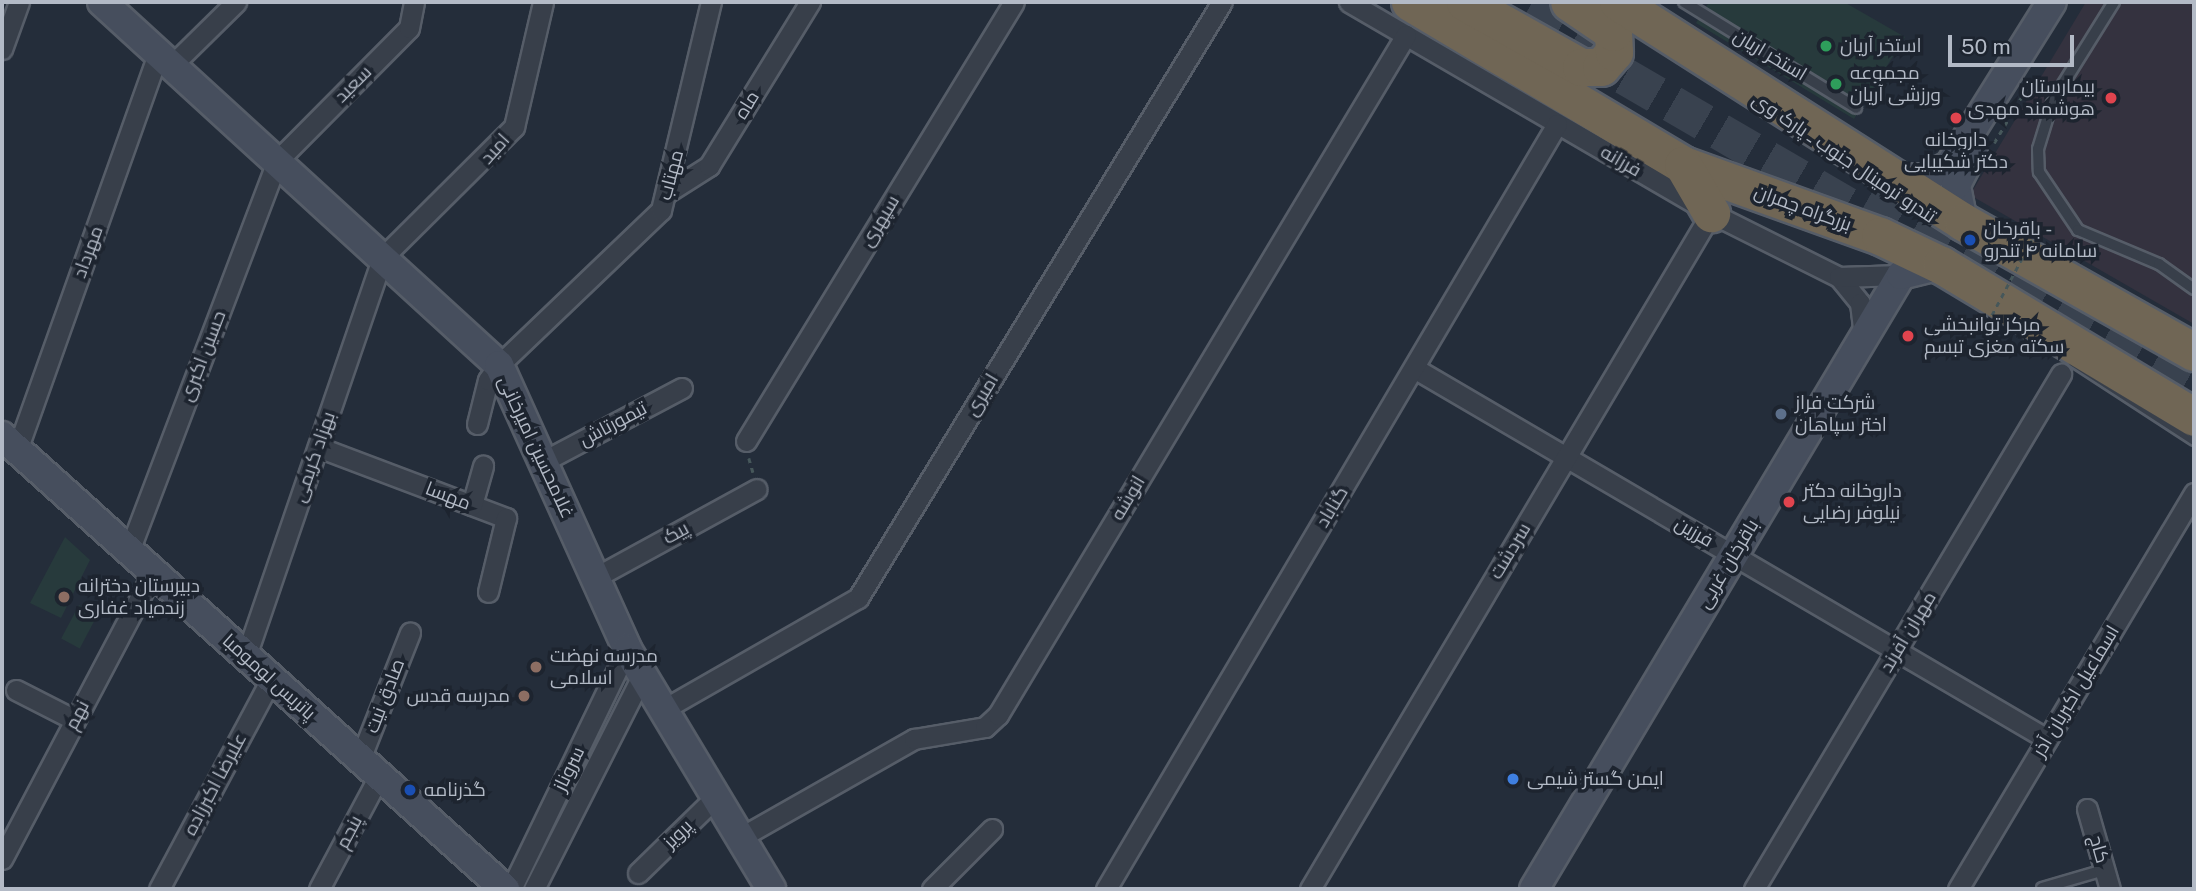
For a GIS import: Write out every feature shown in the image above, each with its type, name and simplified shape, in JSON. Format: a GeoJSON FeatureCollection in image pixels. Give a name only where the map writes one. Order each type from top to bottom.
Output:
{"type":"FeatureCollection","features":[{"type":"Feature","properties":{"kind":"highway"},"geometry":{"type":"LineString","coordinates":[[1465,2],[1581,66],[1601,66],[1614,52],[1613,32],[1569,2]]}},
{"type":"Feature","properties":{"kind":"highway"},"geometry":{"type":"LineString","coordinates":[[1618,2],[1963,222],[2194,352]]}},
{"type":"Feature","properties":{"kind":"highway","name":"بزرگراه چمران"},"geometry":{"type":"LineString","coordinates":[[1408,19],[1683,165],[1880,236],[1941,265],[2194,417]]}},
{"type":"Feature","properties":{"kind":"highway"},"geometry":{"type":"LineString","coordinates":[[1683,165],[1711,213]]}},
{"type":"Feature","properties":{"kind":"street"},"geometry":{"type":"LineString","coordinates":[[2,49],[19,2]]}},
{"type":"Feature","properties":{"kind":"street","name":"غلامحسین امیرخانی"},"geometry":{"type":"LineString","coordinates":[[102,2],[499,365],[627,649],[743,836],[771,889]]}},
{"type":"Feature","properties":{"kind":"street"},"geometry":{"type":"LineString","coordinates":[[165,59],[236,2]]}},
{"type":"Feature","properties":{"kind":"street","name":"سعید"},"geometry":{"type":"LineString","coordinates":[[276,161],[409,28],[414,2]]}},
{"type":"Feature","properties":{"kind":"street","name":"امید"},"geometry":{"type":"LineString","coordinates":[[382,258],[514,127],[543,2]]}},
{"type":"Feature","properties":{"kind":"street","name":"مهتاب"},"geometry":{"type":"LineString","coordinates":[[499,365],[655,219],[668,192],[711,2]]}},
{"type":"Feature","properties":{"kind":"street","name":"ماه"},"geometry":{"type":"LineString","coordinates":[[668,192],[709,166],[810,2]]}},
{"type":"Feature","properties":{"kind":"street","name":"سپهری"},"geometry":{"type":"LineString","coordinates":[[746,441],[1014,2]]}},
{"type":"Feature","properties":{"kind":"street","name":"امیری"},"geometry":{"type":"LineString","coordinates":[[664,709],[858,598],[1223,2]]}},
{"type":"Feature","properties":{"kind":"street","name":"فرزانه"},"geometry":{"type":"LineString","coordinates":[[1349,2],[1408,19],[1557,124],[1711,213],[1839,277],[1860,303],[1864,335]]}},
{"type":"Feature","properties":{"kind":"street"},"geometry":{"type":"LineString","coordinates":[[1963,222],[1956,185],[2052,2]]}},
{"type":"Feature","properties":{"kind":"street","name":"انوشه"},"geometry":{"type":"LineString","coordinates":[[743,836],[914,739],[985,727],[998,715],[1408,19]]}},
{"type":"Feature","properties":{"kind":"street","name":"مهرداد"},"geometry":{"type":"LineString","coordinates":[[9,443],[165,59]]}},
{"type":"Feature","properties":{"kind":"street"},"geometry":{"type":"LineString","coordinates":[[1897,179],[1925,178],[1950,165],[1998,101]]}},
{"type":"Feature","properties":{"kind":"street","name":"گناباد"},"geometry":{"type":"LineString","coordinates":[[1106,889],[1557,124]]}},
{"type":"Feature","properties":{"kind":"street","name":"حسین اکبری"},"geometry":{"type":"LineString","coordinates":[[129,551],[276,161]]}},
{"type":"Feature","properties":{"kind":"street","name":"سردشت"},"geometry":{"type":"LineString","coordinates":[[1310,889],[1711,213]]}},
{"type":"Feature","properties":{"kind":"street","name":"بهزاد کریمی"},"geometry":{"type":"LineString","coordinates":[[246,656],[382,258]]}},
{"type":"Feature","properties":{"kind":"street"},"geometry":{"type":"LineString","coordinates":[[1839,277],[1901,275],[1941,265]]}},
{"type":"Feature","properties":{"kind":"street","name":"باقرخان غربی"},"geometry":{"type":"LineString","coordinates":[[1534,889],[1901,275]]}},
{"type":"Feature","properties":{"kind":"street"},"geometry":{"type":"LineString","coordinates":[[477,424],[488,380],[499,365]]}},
{"type":"Feature","properties":{"kind":"street","name":"فرزین"},"geometry":{"type":"LineString","coordinates":[[1414,368],[2047,739]]}},
{"type":"Feature","properties":{"kind":"street","name":"مهران آفرند"},"geometry":{"type":"LineString","coordinates":[[1754,889],[2061,374]]}},
{"type":"Feature","properties":{"kind":"street","name":"تیمورتاش"},"geometry":{"type":"LineString","coordinates":[[544,461],[681,388]]}},
{"type":"Feature","properties":{"kind":"street","name":"پاتریس لومومبا"},"geometry":{"type":"LineString","coordinates":[[9,443],[505,889]]}},
{"type":"Feature","properties":{"kind":"street","name":"مهسا"},"geometry":{"type":"LineString","coordinates":[[318,447],[506,518],[488,592]]}},
{"type":"Feature","properties":{"kind":"street"},"geometry":{"type":"LineString","coordinates":[[472,505],[483,466]]}},
{"type":"Feature","properties":{"kind":"street","name":"پیک"},"geometry":{"type":"LineString","coordinates":[[596,577],[757,489]]}},
{"type":"Feature","properties":{"kind":"street","name":"اسماعیل اکبریان آذر"},"geometry":{"type":"LineString","coordinates":[[1958,889],[2194,493]]}},
{"type":"Feature","properties":{"kind":"street","name":"نهم"},"geometry":{"type":"LineString","coordinates":[[2,859],[153,572]]}},
{"type":"Feature","properties":{"kind":"street","name":"صادق نیت"},"geometry":{"type":"LineString","coordinates":[[369,767],[410,633]]}},
{"type":"Feature","properties":{"kind":"street","name":"سروناز"},"geometry":{"type":"LineString","coordinates":[[511,889],[627,649]]}},
{"type":"Feature","properties":{"kind":"street","name":"سروناز"},"geometry":{"type":"LineString","coordinates":[[534,889],[643,674]]}},
{"type":"Feature","properties":{"kind":"street","name":"علیرضا اکبرزاده"},"geometry":{"type":"LineString","coordinates":[[159,889],[271,679]]}},
{"type":"Feature","properties":{"kind":"street"},"geometry":{"type":"LineString","coordinates":[[16,690],[75,720]]}},
{"type":"Feature","properties":{"kind":"street","name":"پنجم"},"geometry":{"type":"LineString","coordinates":[[319,889],[369,767]]}},
{"type":"Feature","properties":{"kind":"street"},"geometry":{"type":"LineString","coordinates":[[564,780],[584,790]]}},
{"type":"Feature","properties":{"kind":"street","name":"پرویز"},"geometry":{"type":"LineString","coordinates":[[638,873],[718,795]]}},
{"type":"Feature","properties":{"kind":"street","name":"کاج"},"geometry":{"type":"LineString","coordinates":[[2087,809],[2110,889]]}},
{"type":"Feature","properties":{"kind":"street"},"geometry":{"type":"LineString","coordinates":[[932,889],[992,829]]}},
{"type":"Feature","properties":{"kind":"lane","name":"تندرو ترمینال جنوب ـ پارک وی"},"geometry":{"type":"LineString","coordinates":[[1606,2],[1893,195],[2052,289]]}},
{"type":"Feature","properties":{"kind":"lane","name":"استخر اریان"},"geometry":{"type":"LineString","coordinates":[[1684,2],[1857,108]]}},
{"type":"Feature","properties":{"kind":"lane"},"geometry":{"type":"LineString","coordinates":[[1998,101],[2063,2]]}},
{"type":"Feature","properties":{"kind":"lane"},"geometry":{"type":"LineString","coordinates":[[2114,2],[2053,100],[2038,149],[2039,172],[2078,230],[2159,264],[2194,289]]}},
{"type":"Feature","properties":{"kind":"lane"},"geometry":{"type":"LineString","coordinates":[[2049,331],[2081,372],[2194,440]]}},
{"type":"Feature","properties":{"kind":"lane"},"geometry":{"type":"LineString","coordinates":[[2042,888],[2104,870]]}},
{"type":"Feature","properties":{"kind":"path"},"geometry":{"type":"LineString","coordinates":[[1989,152],[2030,82]]}},
{"type":"Feature","properties":{"kind":"path"},"geometry":{"type":"LineString","coordinates":[[1987,324],[2038,228],[2024,220]]}},
{"type":"Feature","properties":{"kind":"path"},"geometry":{"type":"LineString","coordinates":[[746,441],[757,489]]}},
{"type":"Feature","properties":{"kind":"shaded area","name":"مجموعه ورزشی آریان"},"geometry":{"type":"Polygon","coordinates":[[[1709,2],[1844,2],[1905,37],[1854,119],[1696,23],[1709,2]]]}},
{"type":"Feature","properties":{"kind":"shaded area","name":"بیمارستان هوشمند مهدی"},"geometry":{"type":"Polygon","coordinates":[[[2086,2],[2194,2],[2194,324],[1970,195],[2086,2]]]}},
{"type":"Feature","properties":{"kind":"shaded area"},"geometry":{"type":"Polygon","coordinates":[[[65,537],[90,560],[61,618],[30,603],[65,537]]]}},
{"type":"Feature","properties":{"kind":"shaded area"},"geometry":{"type":"Polygon","coordinates":[[[79,605],[98,615],[80,648],[61,639],[79,605]]]}},
{"type":"Feature","properties":{"kind":"tunnel"},"geometry":{"type":"LineString","coordinates":[[1532,2],[1601,41]]}},
{"type":"Feature","properties":{"kind":"tunnel"},"geometry":{"type":"LineString","coordinates":[[1577,48],[1890,230]]}},
{"type":"Feature","properties":{"kind":"tunnel"},"geometry":{"type":"LineString","coordinates":[[1870,195],[2194,380]]}},
{"type":"Feature","properties":{"kind":"place","name":"استخر آریان"},"geometry":{"type":"Point","coordinates":[1826,46]}},
{"type":"Feature","properties":{"kind":"place","name":"مجموعه ورزشی آریان"},"geometry":{"type":"Point","coordinates":[1836,84]}},
{"type":"Feature","properties":{"kind":"place","name":"بیمارستان هوشمند مهدی"},"geometry":{"type":"Point","coordinates":[2111,98]}},
{"type":"Feature","properties":{"kind":"place","name":"داروخانه دکتر شکیبایی"},"geometry":{"type":"Point","coordinates":[1956,118]}},
{"type":"Feature","properties":{"kind":"place","name":"باقرخان - سامانه ۴ تندرو"},"geometry":{"type":"Point","coordinates":[1970,240]}},
{"type":"Feature","properties":{"kind":"place","name":"مرکز توانبخشی سکته مغزی تبسم"},"geometry":{"type":"Point","coordinates":[1908,336]}},
{"type":"Feature","properties":{"kind":"place","name":"شرکت فراز اختر سپاهان"},"geometry":{"type":"Point","coordinates":[1781,414]}},
{"type":"Feature","properties":{"kind":"place","name":"داروخانه دکتر نیلوفر رضایی"},"geometry":{"type":"Point","coordinates":[1789,502]}},
{"type":"Feature","properties":{"kind":"place","name":"دبیرستان دخترانه زنده‌یاد غفاری"},"geometry":{"type":"Point","coordinates":[64,597]}},
{"type":"Feature","properties":{"kind":"place","name":"مدرسه نهضت اسلامی"},"geometry":{"type":"Point","coordinates":[536,667]}},
{"type":"Feature","properties":{"kind":"place","name":"مدرسه قدس"},"geometry":{"type":"Point","coordinates":[524,696]}},
{"type":"Feature","properties":{"kind":"place","name":"ایمن گستر شیمی"},"geometry":{"type":"Point","coordinates":[1513,779]}},
{"type":"Feature","properties":{"kind":"place","name":"گذرنامه"},"geometry":{"type":"Point","coordinates":[410,790]}}]}
